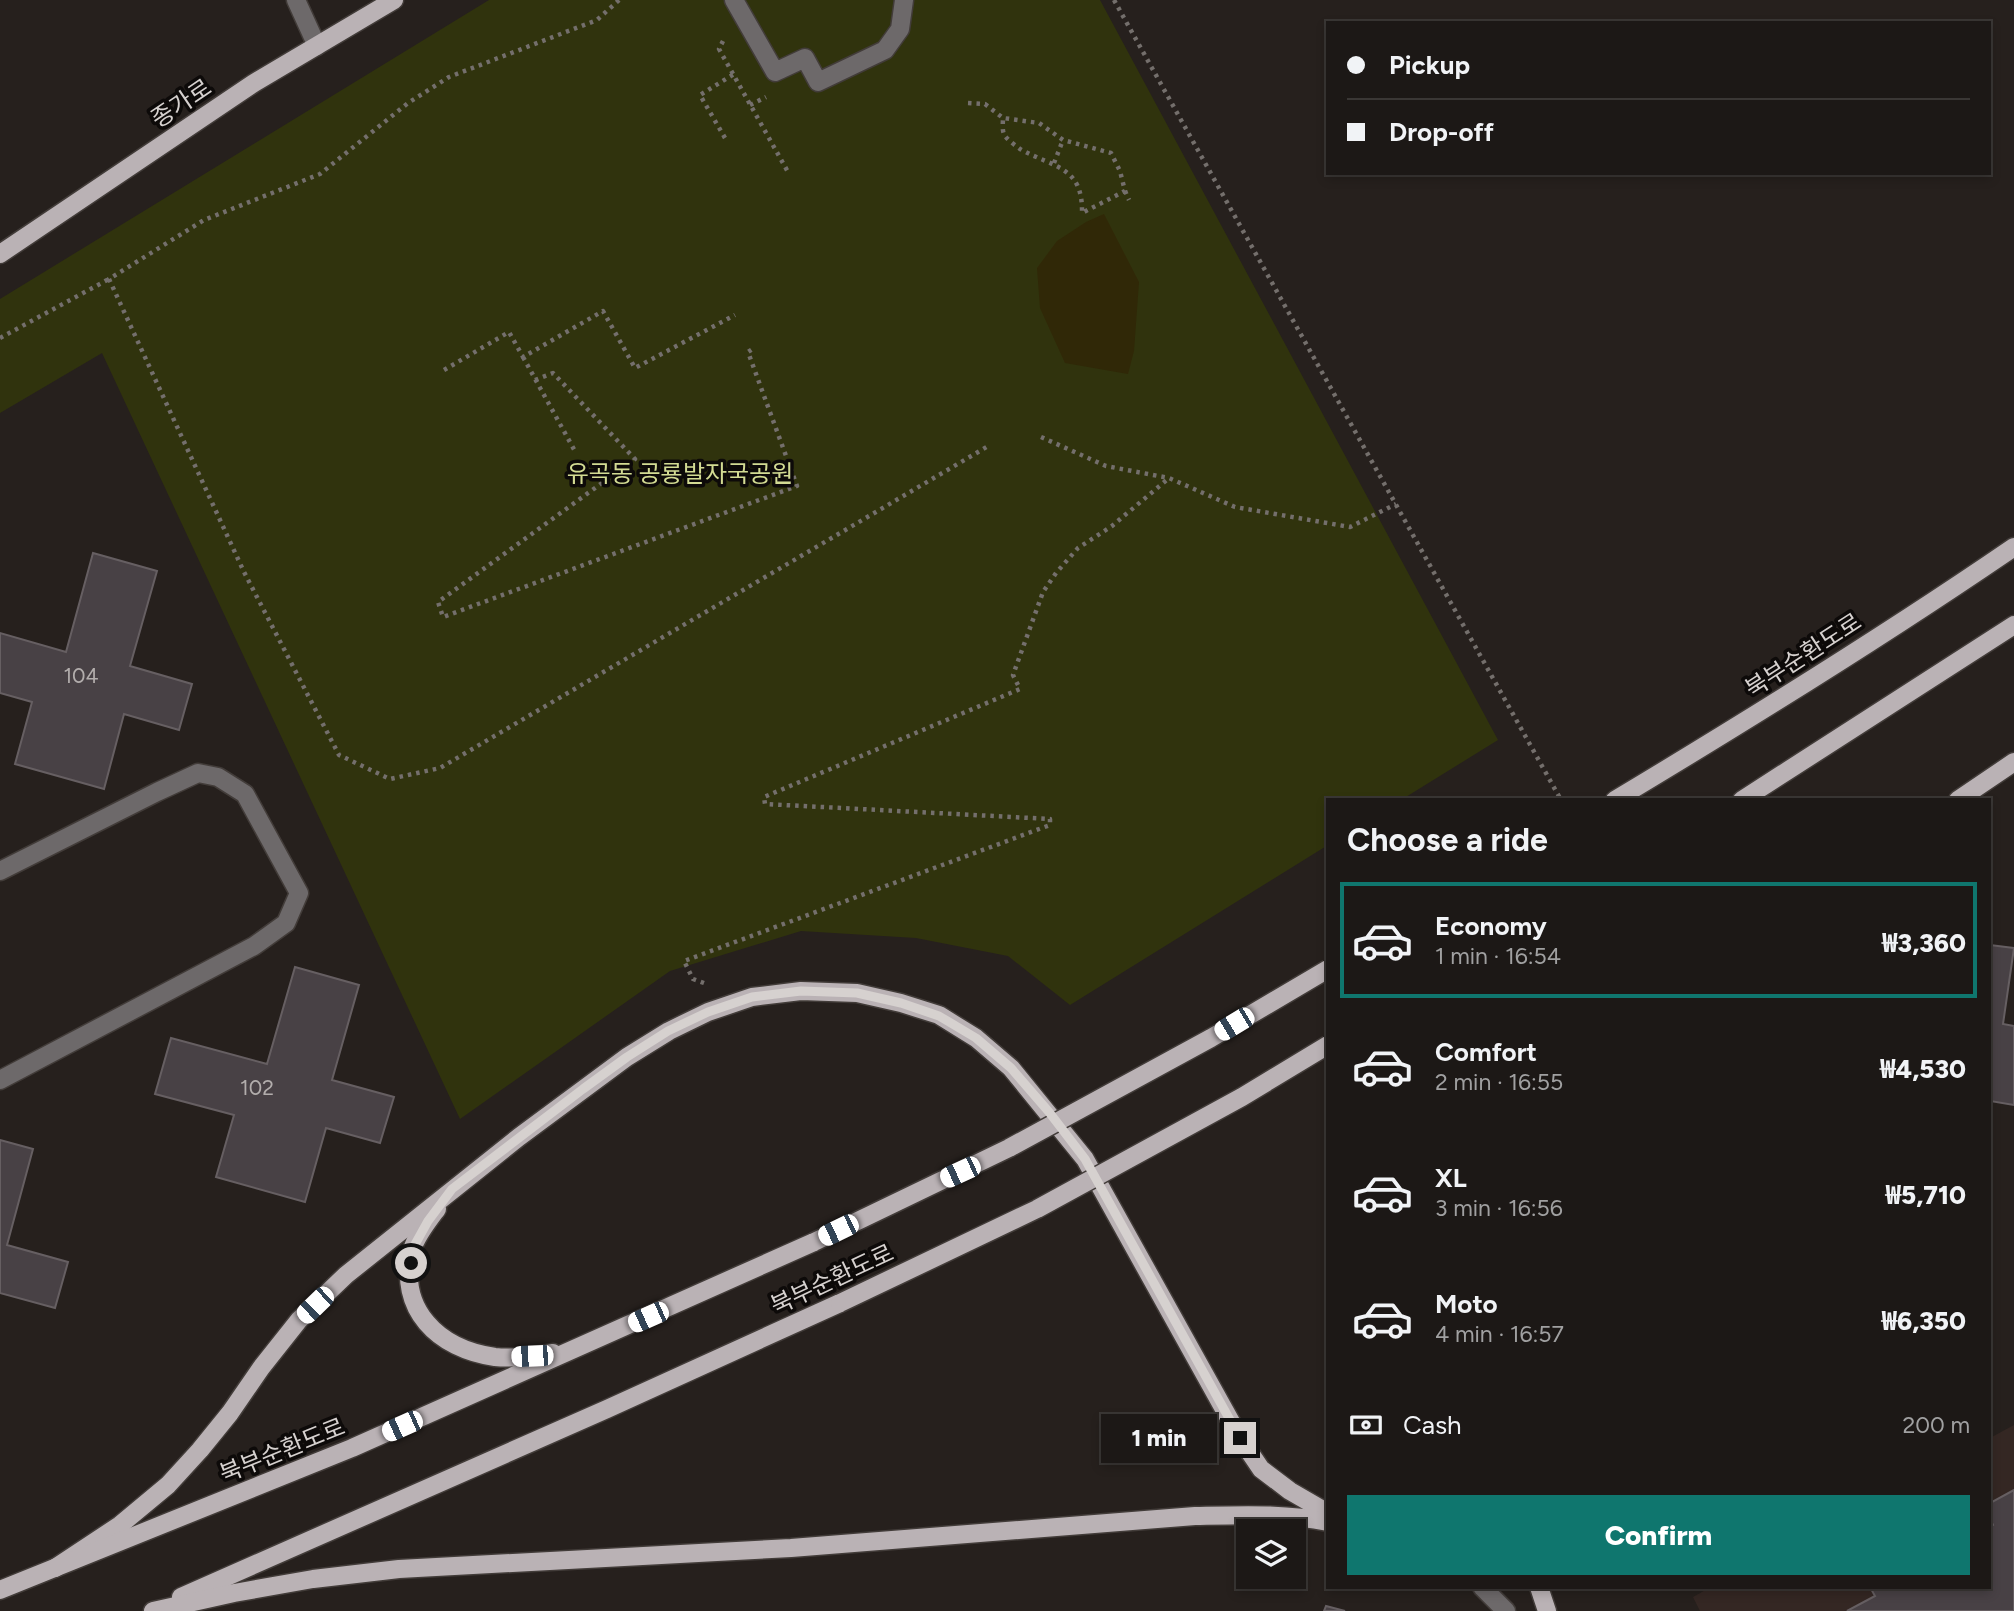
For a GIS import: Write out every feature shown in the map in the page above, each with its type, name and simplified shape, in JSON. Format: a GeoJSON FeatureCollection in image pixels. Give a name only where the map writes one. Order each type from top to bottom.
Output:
{"type":"FeatureCollection","features":[{"type":"Feature","properties":{"kind":"main road","name":"종가로"},"geometry":{"type":"LineString","coordinates":[[0,254],[254,83],[394,0]]}},
{"type":"Feature","properties":{"kind":"main road","name":"북부순환도로"},"geometry":{"type":"LineString","coordinates":[[1618,798],[1748,720],[2014,547]]}},
{"type":"Feature","properties":{"kind":"main road"},"geometry":{"type":"LineString","coordinates":[[1745,798],[2014,625]]}},
{"type":"Feature","properties":{"kind":"main road"},"geometry":{"type":"LineString","coordinates":[[1961,798],[2014,762]]}},
{"type":"Feature","properties":{"kind":"main road","name":"북부순환도로"},"geometry":{"type":"LineString","coordinates":[[0,1590],[352,1448],[814,1242],[1009,1149],[1211,1038],[1326,970]]}},
{"type":"Feature","properties":{"kind":"main road"},"geometry":{"type":"LineString","coordinates":[[55,1568],[120,1525],[167,1485],[230,1413],[299,1320],[346,1275],[519,1137],[627,1057],[668,1031],[708,1012],[752,997],[801,991],[857,993],[901,1003],[939,1016],[976,1038],[1003,1061],[1049,1112],[1085,1159],[1240,1438],[1261,1469],[1290,1491],[1326,1512]]}},
{"type":"Feature","properties":{"kind":"main road","name":"북부순환도로"},"geometry":{"type":"LineString","coordinates":[[151,1611],[607,1409],[840,1303],[1037,1209],[1242,1097],[1326,1046]]}},
{"type":"Feature","properties":{"kind":"main road"},"geometry":{"type":"LineString","coordinates":[[452,1189],[428,1221],[413,1248],[409,1277],[413,1299],[424,1321],[438,1336],[463,1349],[495,1357],[532,1356],[577,1349]]}},
{"type":"Feature","properties":{"kind":"main road"},"geometry":{"type":"LineString","coordinates":[[151,1611],[234,1592],[399,1569],[791,1548],[1195,1516],[1252,1514],[1326,1522]]}},
{"type":"Feature","properties":{"kind":"main road"},"geometry":{"type":"LineString","coordinates":[[1540,1589],[1546,1611]]}},
{"type":"Feature","properties":{"kind":"street"},"geometry":{"type":"LineString","coordinates":[[296,0],[317,46]]}},
{"type":"Feature","properties":{"kind":"street"},"geometry":{"type":"LineString","coordinates":[[736,4],[775,72],[805,58],[818,82],[885,50],[900,29],[904,0]]}},
{"type":"Feature","properties":{"kind":"street"},"geometry":{"type":"LineString","coordinates":[[0,871],[198,774],[218,777],[245,794],[299,893],[286,923],[254,946],[0,1080]]}},
{"type":"Feature","properties":{"kind":"street"},"geometry":{"type":"LineString","coordinates":[[1484,1589],[1506,1611]]}},
{"type":"Feature","properties":{"kind":"path"},"geometry":{"type":"LineString","coordinates":[[0,338],[109,279],[204,220],[320,174],[408,103],[449,76],[597,20],[619,0]]}},
{"type":"Feature","properties":{"kind":"path"},"geometry":{"type":"LineString","coordinates":[[1114,0],[1560,798]]}},
{"type":"Feature","properties":{"kind":"path"},"geometry":{"type":"LineString","coordinates":[[736,4],[719,49],[788,172]]}},
{"type":"Feature","properties":{"kind":"path"},"geometry":{"type":"LineString","coordinates":[[725,138],[701,95],[734,74]]}},
{"type":"Feature","properties":{"kind":"path"},"geometry":{"type":"LineString","coordinates":[[968,103],[985,104],[1003,118],[1038,123],[1063,140],[1111,153],[1120,170],[1129,200]]}},
{"type":"Feature","properties":{"kind":"path"},"geometry":{"type":"LineString","coordinates":[[1003,118],[1003,133],[1014,145],[1033,156],[1055,163],[1076,180],[1083,198],[1082,214],[1125,191]]}},
{"type":"Feature","properties":{"kind":"path"},"geometry":{"type":"LineString","coordinates":[[1055,163],[1063,140]]}},
{"type":"Feature","properties":{"kind":"path"},"geometry":{"type":"LineString","coordinates":[[109,279],[244,572],[339,755],[390,779],[440,768],[990,446]]}},
{"type":"Feature","properties":{"kind":"path"},"geometry":{"type":"LineString","coordinates":[[523,357],[603,311],[635,368],[736,315]]}},
{"type":"Feature","properties":{"kind":"path"},"geometry":{"type":"LineString","coordinates":[[444,370],[509,332],[576,453]]}},
{"type":"Feature","properties":{"kind":"path"},"geometry":{"type":"LineString","coordinates":[[535,380],[553,373],[635,459],[438,602],[443,617],[797,486],[748,352],[754,348]]}},
{"type":"Feature","properties":{"kind":"path"},"geometry":{"type":"LineString","coordinates":[[1041,437],[1106,466],[1169,478],[1234,507],[1350,527],[1396,504]]}},
{"type":"Feature","properties":{"kind":"path"},"geometry":{"type":"LineString","coordinates":[[684,961],[1050,825],[1050,819],[765,804],[764,797],[1020,689],[1013,675],[1043,592],[1056,573],[1078,548],[1112,526],[1169,478]]}},
{"type":"Feature","properties":{"kind":"shaded area"},"geometry":{"type":"Polygon","coordinates":[[[2014,1425],[2014,1611],[1700,1611],[1693,1597],[1707,1589],[1991,1589],[1991,1437],[2014,1425]]]}},
{"type":"Feature","properties":{"kind":"green space","name":"유곡동 공룡발자국공원"},"geometry":{"type":"Polygon","coordinates":[[[489,0],[1100,0],[1498,740],[1404,798],[1326,798],[1326,846],[1070,1005],[1008,956],[916,938],[801,931],[670,971],[460,1119],[102,353],[0,413],[0,299],[489,0]]]}},
{"type":"Feature","properties":{"kind":"sand"},"geometry":{"type":"Polygon","coordinates":[[[1104,214],[1139,282],[1134,351],[1128,374],[1065,363],[1040,308],[1037,268],[1057,241],[1104,214]]]}},
{"type":"Feature","properties":{"kind":"building"},"geometry":{"type":"Polygon","coordinates":[[[93,553],[157,571],[130,666],[192,684],[179,730],[124,714],[104,789],[15,764],[32,702],[0,693],[0,633],[66,652],[93,553]]]}},
{"type":"Feature","properties":{"kind":"building"},"geometry":{"type":"Polygon","coordinates":[[[1991,945],[2014,948],[2003,1024],[2014,1026],[2014,1105],[1991,1101],[1991,945]]]}},
{"type":"Feature","properties":{"kind":"building"},"geometry":{"type":"Polygon","coordinates":[[[295,967],[359,985],[332,1080],[394,1097],[380,1143],[326,1128],[305,1202],[216,1177],[234,1115],[155,1094],[171,1038],[267,1064],[295,967]]]}},
{"type":"Feature","properties":{"kind":"building"},"geometry":{"type":"Polygon","coordinates":[[[0,1140],[33,1149],[7,1245],[68,1262],[55,1308],[0,1293],[0,1140]]]}},
{"type":"Feature","properties":{"kind":"building"},"geometry":{"type":"Polygon","coordinates":[[[2014,1490],[2014,1611],[1847,1611],[1875,1596],[1871,1589],[1991,1589],[1991,1502],[2014,1490]]]}},
{"type":"Feature","properties":{"kind":"building"},"geometry":{"type":"Polygon","coordinates":[[[1326,1606],[1345,1611],[1324,1611],[1326,1606]]]}},
{"type":"Feature","properties":{"kind":"route"},"geometry":{"type":"LineString","coordinates":[[411,1263],[413,1248],[428,1221],[452,1189],[583,1089],[668,1031],[708,1012],[752,997],[801,991],[857,993],[901,1003],[939,1016],[976,1038],[1011,1068],[1049,1112],[1085,1159],[1240,1438]]}}]}
